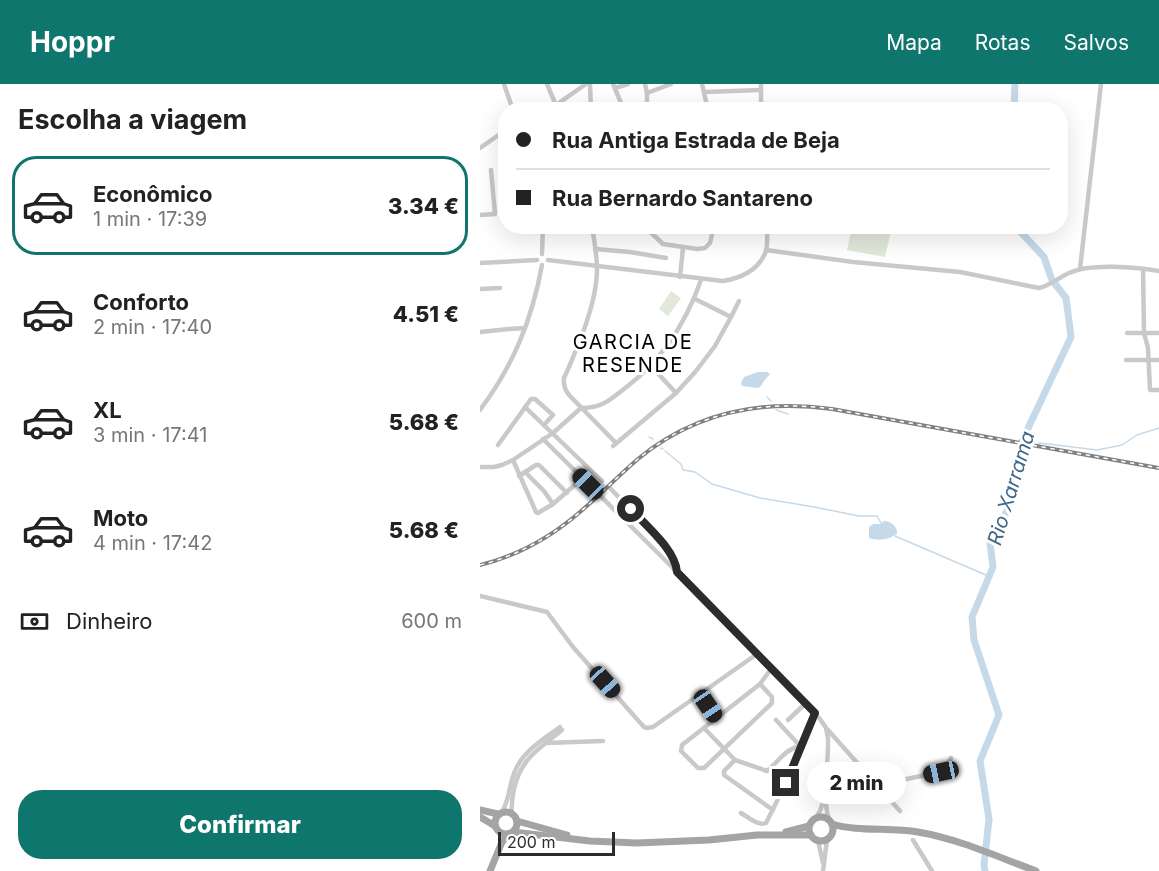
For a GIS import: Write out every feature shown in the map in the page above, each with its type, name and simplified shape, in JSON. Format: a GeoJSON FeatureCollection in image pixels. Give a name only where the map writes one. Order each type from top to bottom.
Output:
{"type":"FeatureCollection","features":[{"type":"Feature","properties":{"kind":"main road"},"geometry":{"type":"LineString","coordinates":[[480,810],[509,812],[517,821],[590,841]]}},
{"type":"Feature","properties":{"kind":"main road"},"geometry":{"type":"LineString","coordinates":[[491,868],[497,840],[495,819],[500,813]]}},
{"type":"Feature","properties":{"kind":"main road"},"geometry":{"type":"LineString","coordinates":[[480,817],[502,834],[590,841],[636,843],[775,834],[811,835]]}},
{"type":"Feature","properties":{"kind":"main road"},"geometry":{"type":"LineString","coordinates":[[775,834],[809,826],[815,819],[822,817],[841,827],[895,829],[922,833],[977,849],[1036,871]]}},
{"type":"Feature","properties":{"kind":"main road"},"geometry":{"type":"LineString","coordinates":[[491,868],[502,842],[516,826],[517,821]]}},
{"type":"Feature","properties":{"kind":"main road"},"geometry":{"type":"LineString","coordinates":[[830,822],[833,833]]}},
{"type":"Feature","properties":{"kind":"main road"},"geometry":{"type":"LineString","coordinates":[[809,826],[811,835],[818,841],[827,840],[833,833],[871,828]]}},
{"type":"Feature","properties":{"kind":"street"},"geometry":{"type":"LineString","coordinates":[[504,84],[510,102]]}},
{"type":"Feature","properties":{"kind":"street"},"geometry":{"type":"LineString","coordinates":[[547,84],[555,102]]}},
{"type":"Feature","properties":{"kind":"street"},"geometry":{"type":"LineString","coordinates":[[563,102],[586,84]]}},
{"type":"Feature","properties":{"kind":"street"},"geometry":{"type":"LineString","coordinates":[[590,84],[591,102]]}},
{"type":"Feature","properties":{"kind":"street"},"geometry":{"type":"LineString","coordinates":[[621,102],[614,86],[628,84]]}},
{"type":"Feature","properties":{"kind":"street"},"geometry":{"type":"LineString","coordinates":[[645,84],[647,102]]}},
{"type":"Feature","properties":{"kind":"street"},"geometry":{"type":"LineString","coordinates":[[647,93],[671,84]]}},
{"type":"Feature","properties":{"kind":"street"},"geometry":{"type":"LineString","coordinates":[[702,84],[706,102]]}},
{"type":"Feature","properties":{"kind":"street"},"geometry":{"type":"LineString","coordinates":[[1080,269],[1101,84]]}},
{"type":"Feature","properties":{"kind":"street"},"geometry":{"type":"LineString","coordinates":[[704,92],[761,87]]}},
{"type":"Feature","properties":{"kind":"street"},"geometry":{"type":"LineString","coordinates":[[480,148],[498,136]]}},
{"type":"Feature","properties":{"kind":"street"},"geometry":{"type":"LineString","coordinates":[[480,215],[495,214],[491,170]]}},
{"type":"Feature","properties":{"kind":"street"},"geometry":{"type":"LineString","coordinates":[[542,255],[543,234]]}},
{"type":"Feature","properties":{"kind":"street"},"geometry":{"type":"LineString","coordinates":[[593,234],[597,267],[592,303],[564,382],[566,391],[614,444],[676,393],[696,371],[715,346],[739,302]]}},
{"type":"Feature","properties":{"kind":"street"},"geometry":{"type":"LineString","coordinates":[[652,234],[663,244],[701,249],[708,246],[713,234]]}},
{"type":"Feature","properties":{"kind":"street"},"geometry":{"type":"LineString","coordinates":[[542,255],[548,260],[557,262],[723,281],[745,275],[753,269],[766,250],[767,234]]}},
{"type":"Feature","properties":{"kind":"street"},"geometry":{"type":"LineString","coordinates":[[680,277],[683,248]]}},
{"type":"Feature","properties":{"kind":"street"},"geometry":{"type":"LineString","coordinates":[[595,249],[666,258]]}},
{"type":"Feature","properties":{"kind":"street"},"geometry":{"type":"LineString","coordinates":[[766,250],[853,262],[960,272],[1039,288],[1050,285],[1080,269],[1116,267],[1159,271]]}},
{"type":"Feature","properties":{"kind":"street"},"geometry":{"type":"LineString","coordinates":[[537,260],[539,255],[542,255]]}},
{"type":"Feature","properties":{"kind":"street"},"geometry":{"type":"LineString","coordinates":[[480,263],[537,260]]}},
{"type":"Feature","properties":{"kind":"street"},"geometry":{"type":"LineString","coordinates":[[537,260],[537,263],[542,266]]}},
{"type":"Feature","properties":{"kind":"street"},"geometry":{"type":"LineString","coordinates":[[480,410],[482,403],[502,379],[512,361],[539,285],[542,266],[548,260]]}},
{"type":"Feature","properties":{"kind":"street"},"geometry":{"type":"LineString","coordinates":[[1143,269],[1144,333],[1148,348],[1150,390],[1159,390]]}},
{"type":"Feature","properties":{"kind":"street"},"geometry":{"type":"LineString","coordinates":[[480,467],[494,467],[513,460],[553,433],[582,408],[604,404],[627,387],[651,366],[670,341],[695,299],[701,280]]}},
{"type":"Feature","properties":{"kind":"street"},"geometry":{"type":"LineString","coordinates":[[480,289],[500,288]]}},
{"type":"Feature","properties":{"kind":"street"},"geometry":{"type":"LineString","coordinates":[[695,299],[731,317]]}},
{"type":"Feature","properties":{"kind":"street"},"geometry":{"type":"LineString","coordinates":[[480,332],[525,328]]}},
{"type":"Feature","properties":{"kind":"street"},"geometry":{"type":"LineString","coordinates":[[1127,333],[1159,333]]}},
{"type":"Feature","properties":{"kind":"street"},"geometry":{"type":"LineString","coordinates":[[1126,360],[1159,360]]}},
{"type":"Feature","properties":{"kind":"street"},"geometry":{"type":"LineString","coordinates":[[651,366],[676,393]]}},
{"type":"Feature","properties":{"kind":"street"},"geometry":{"type":"LineString","coordinates":[[498,445],[531,399],[535,399],[553,416],[544,425]]}},
{"type":"Feature","properties":{"kind":"street"},"geometry":{"type":"LineString","coordinates":[[525,407],[602,481]]}},
{"type":"Feature","properties":{"kind":"street"},"geometry":{"type":"LineString","coordinates":[[543,439],[806,703],[900,811]]}},
{"type":"Feature","properties":{"kind":"street"},"geometry":{"type":"LineString","coordinates":[[513,460],[536,512],[539,513],[553,504],[577,483]]}},
{"type":"Feature","properties":{"kind":"street"},"geometry":{"type":"LineString","coordinates":[[519,476],[539,465],[567,493]]}},
{"type":"Feature","properties":{"kind":"street"},"geometry":{"type":"LineString","coordinates":[[525,472],[553,504]]}},
{"type":"Feature","properties":{"kind":"street"},"geometry":{"type":"LineString","coordinates":[[610,488],[662,542],[675,562],[677,572]]}},
{"type":"Feature","properties":{"kind":"street"},"geometry":{"type":"LineString","coordinates":[[480,596],[547,612],[573,647],[647,728],[653,727],[757,654]]}},
{"type":"Feature","properties":{"kind":"street"},"geometry":{"type":"LineString","coordinates":[[760,684],[772,697],[772,703],[704,768],[696,767],[681,751],[682,745],[760,684],[768,673],[768,664]]}},
{"type":"Feature","properties":{"kind":"street"},"geometry":{"type":"LineString","coordinates":[[768,673],[777,674]]}},
{"type":"Feature","properties":{"kind":"street"},"geometry":{"type":"LineString","coordinates":[[699,694],[716,718]]}},
{"type":"Feature","properties":{"kind":"street"},"geometry":{"type":"LineString","coordinates":[[788,720],[806,703]]}},
{"type":"Feature","properties":{"kind":"street"},"geometry":{"type":"LineString","coordinates":[[741,813],[757,823],[764,824],[768,821],[815,713]]}},
{"type":"Feature","properties":{"kind":"street"},"geometry":{"type":"LineString","coordinates":[[776,720],[800,746]]}},
{"type":"Feature","properties":{"kind":"street"},"geometry":{"type":"LineString","coordinates":[[500,813],[508,801],[518,764],[538,743],[561,728],[535,752],[521,769],[512,802],[512,814]]}},
{"type":"Feature","properties":{"kind":"street"},"geometry":{"type":"LineString","coordinates":[[704,728],[735,760],[766,771],[786,752],[800,746]]}},
{"type":"Feature","properties":{"kind":"street"},"geometry":{"type":"LineString","coordinates":[[826,728],[828,744],[825,797],[830,822]]}},
{"type":"Feature","properties":{"kind":"street"},"geometry":{"type":"LineString","coordinates":[[538,743],[603,741]]}},
{"type":"Feature","properties":{"kind":"street"},"geometry":{"type":"LineString","coordinates":[[877,785],[941,772],[951,759]]}},
{"type":"Feature","properties":{"kind":"street"},"geometry":{"type":"LineString","coordinates":[[735,760],[724,771],[724,775],[773,810]]}},
{"type":"Feature","properties":{"kind":"street"},"geometry":{"type":"LineString","coordinates":[[815,819],[825,797]]}},
{"type":"Feature","properties":{"kind":"street"},"geometry":{"type":"LineString","coordinates":[[823,868],[827,840]]}},
{"type":"Feature","properties":{"kind":"street"},"geometry":{"type":"LineString","coordinates":[[913,840],[932,871]]}},
{"type":"Feature","properties":{"kind":"street"},"geometry":{"type":"LineString","coordinates":[[818,841],[823,868]]}},
{"type":"Feature","properties":{"kind":"green space"},"geometry":{"type":"Polygon","coordinates":[[[850,234],[890,234],[885,257],[847,250],[850,234]]]}},
{"type":"Feature","properties":{"kind":"green space"},"geometry":{"type":"Polygon","coordinates":[[[671,291],[681,298],[668,316],[659,309],[671,291]]]}},
{"type":"Feature","properties":{"kind":"water"},"geometry":{"type":"Polygon","coordinates":[[[758,372],[770,374],[761,386],[758,388],[742,386],[744,377],[758,372]]]}},
{"type":"Feature","properties":{"kind":"water"},"geometry":{"type":"Polygon","coordinates":[[[884,521],[893,525],[897,534],[883,539],[869,538],[869,527],[884,521]]]}},
{"type":"Feature","properties":{"kind":"waterway","name":"Rio Xarrama"},"geometry":{"type":"LineString","coordinates":[[1014,102],[1015,84]]}},
{"type":"Feature","properties":{"kind":"waterway","name":"Rio Xarrama"},"geometry":{"type":"LineString","coordinates":[[985,871],[989,819],[980,761],[999,715],[974,640],[972,617],[993,567],[990,543],[1007,511],[1019,476],[1022,441],[1071,337],[1066,298],[1052,280],[1044,257],[1022,234]]}},
{"type":"Feature","properties":{"kind":"waterway"},"geometry":{"type":"LineString","coordinates":[[767,397],[771,401]]}},
{"type":"Feature","properties":{"kind":"waterway"},"geometry":{"type":"LineString","coordinates":[[776,410],[788,414]]}},
{"type":"Feature","properties":{"kind":"waterway"},"geometry":{"type":"LineString","coordinates":[[1020,457],[1040,443],[1097,450],[1122,445],[1137,435],[1159,428]]}},
{"type":"Feature","properties":{"kind":"waterway"},"geometry":{"type":"LineString","coordinates":[[649,437],[653,439]]}},
{"type":"Feature","properties":{"kind":"waterway"},"geometry":{"type":"LineString","coordinates":[[665,451],[681,464],[683,470],[695,472],[712,484],[760,498],[859,516],[877,516],[881,523]]}},
{"type":"Feature","properties":{"kind":"waterway"},"geometry":{"type":"LineString","coordinates":[[895,536],[986,575],[988,580]]}},
{"type":"Feature","properties":{"kind":"railway"},"geometry":{"type":"LineString","coordinates":[[480,565],[520,551],[557,530],[659,443],[705,420],[754,408],[805,406],[832,409],[1159,468]]}},
{"type":"Feature","properties":{"kind":"district","name":"GARCIA DE RESENDE"},"geometry":{"type":"Point","coordinates":[633,354]}},
{"type":"Feature","properties":{"kind":"route"},"geometry":{"type":"LineString","coordinates":[[631,509],[662,542],[675,562],[677,572],[815,713],[786,783]]}}]}
